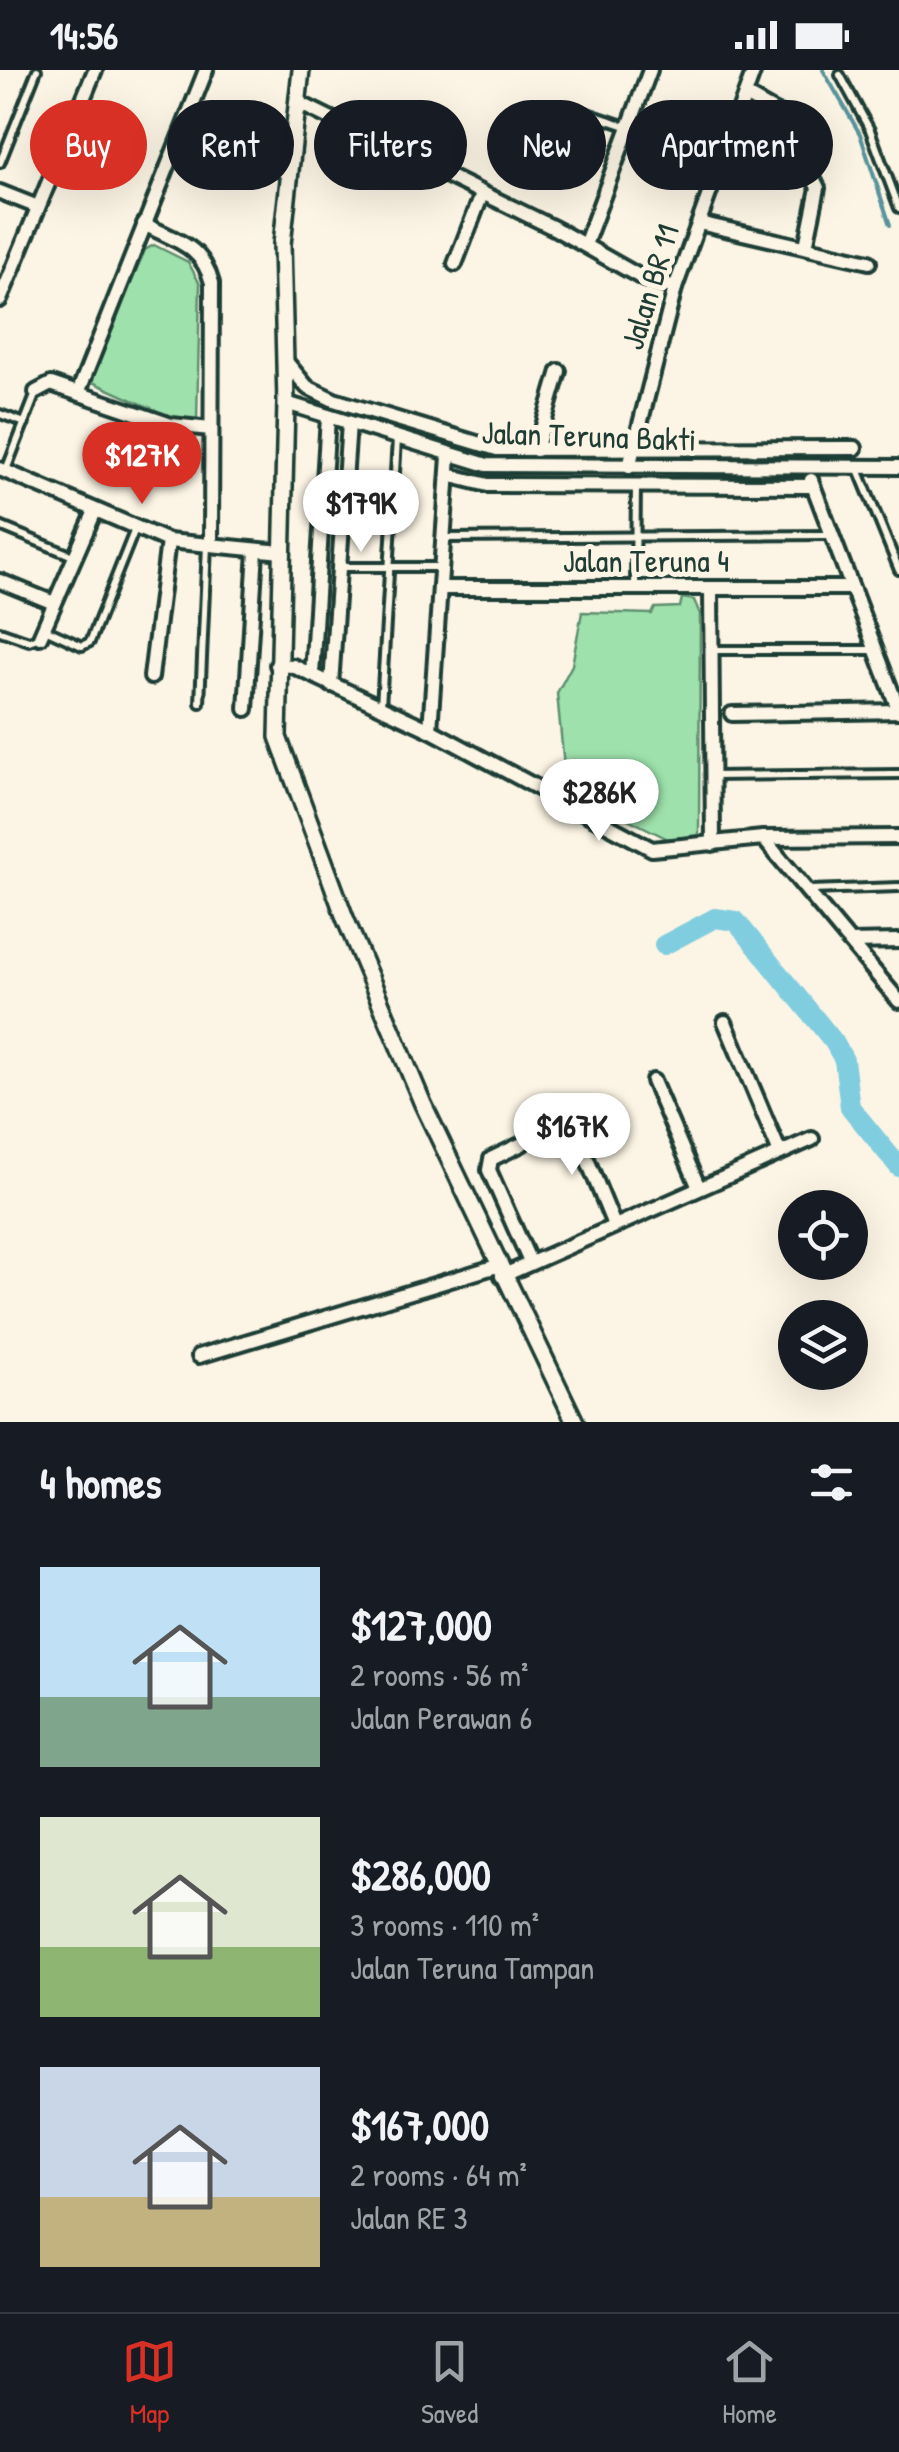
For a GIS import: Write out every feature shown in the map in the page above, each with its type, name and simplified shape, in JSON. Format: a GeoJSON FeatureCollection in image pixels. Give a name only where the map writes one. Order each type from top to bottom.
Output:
{"type":"FeatureCollection","features":[{"type":"Feature","properties":{"kind":"street"},"geometry":{"type":"LineString","coordinates":[[0,300],[95,70]]}},
{"type":"Feature","properties":{"kind":"street"},"geometry":{"type":"LineString","coordinates":[[194,100],[206,70]]}},
{"type":"Feature","properties":{"kind":"street"},"geometry":{"type":"LineString","coordinates":[[294,126],[301,70]]}},
{"type":"Feature","properties":{"kind":"street"},"geometry":{"type":"LineString","coordinates":[[639,100],[650,70]]}},
{"type":"Feature","properties":{"kind":"street","name":"Jalan BR 11"},"geometry":{"type":"LineString","coordinates":[[744,100],[754,70]]}},
{"type":"Feature","properties":{"kind":"street"},"geometry":{"type":"LineString","coordinates":[[746,95],[784,116],[818,188],[806,246]]}},
{"type":"Feature","properties":{"kind":"street"},"geometry":{"type":"LineString","coordinates":[[297,102],[644,278],[675,288]]}},
{"type":"Feature","properties":{"kind":"street"},"geometry":{"type":"LineString","coordinates":[[585,245],[626,137]]}},
{"type":"Feature","properties":{"kind":"street"},"geometry":{"type":"LineString","coordinates":[[78,392],[167,168]]}},
{"type":"Feature","properties":{"kind":"street"},"geometry":{"type":"LineString","coordinates":[[287,190],[282,244],[286,402],[278,737],[290,778],[423,1104],[499,1271],[575,1422]]}},
{"type":"Feature","properties":{"kind":"street","name":"Jalan BR 11"},"geometry":{"type":"LineString","coordinates":[[629,467],[675,288],[711,190]]}},
{"type":"Feature","properties":{"kind":"street"},"geometry":{"type":"LineString","coordinates":[[0,192],[38,208]]}},
{"type":"Feature","properties":{"kind":"street"},"geometry":{"type":"LineString","coordinates":[[455,264],[482,194]]}},
{"type":"Feature","properties":{"kind":"street"},"geometry":{"type":"LineString","coordinates":[[699,223],[869,262]]}},
{"type":"Feature","properties":{"kind":"street"},"geometry":{"type":"LineString","coordinates":[[144,224],[206,260],[212,283],[209,544]]}},
{"type":"Feature","properties":{"kind":"street"},"geometry":{"type":"LineString","coordinates":[[284,358],[307,387],[334,400],[482,446],[536,450],[855,448]]}},
{"type":"Feature","properties":{"kind":"street"},"geometry":{"type":"LineString","coordinates":[[536,450],[559,371]]}},
{"type":"Feature","properties":{"kind":"street"},"geometry":{"type":"LineString","coordinates":[[36,392],[51,384],[171,425],[211,429]]}},
{"type":"Feature","properties":{"kind":"street","name":"Jalan Teruna Bakti"},"geometry":{"type":"LineString","coordinates":[[286,402],[487,465],[899,468]]}},
{"type":"Feature","properties":{"kind":"street"},"geometry":{"type":"LineString","coordinates":[[312,675],[328,417]]}},
{"type":"Feature","properties":{"kind":"street"},"geometry":{"type":"LineString","coordinates":[[331,684],[349,424]]}},
{"type":"Feature","properties":{"kind":"street"},"geometry":{"type":"LineString","coordinates":[[430,730],[450,456]]}},
{"type":"Feature","properties":{"kind":"street"},"geometry":{"type":"LineString","coordinates":[[732,714],[899,711],[806,466]]}},
{"type":"Feature","properties":{"kind":"street"},"geometry":{"type":"LineString","coordinates":[[3,470],[168,541],[282,552]]}},
{"type":"Feature","properties":{"kind":"street"},"geometry":{"type":"LineString","coordinates":[[448,475],[488,485],[812,486]]}},
{"type":"Feature","properties":{"kind":"street"},"geometry":{"type":"LineString","coordinates":[[42,633],[95,510]]}},
{"type":"Feature","properties":{"kind":"street"},"geometry":{"type":"LineString","coordinates":[[152,677],[168,541]]}},
{"type":"Feature","properties":{"kind":"street"},"geometry":{"type":"LineString","coordinates":[[246,709],[256,551]]}},
{"type":"Feature","properties":{"kind":"street"},"geometry":{"type":"LineString","coordinates":[[0,581],[54,603]]}},
{"type":"Feature","properties":{"kind":"street","name":"Jalan Teruna 4"},"geometry":{"type":"LineString","coordinates":[[440,588],[851,588]]}},
{"type":"Feature","properties":{"kind":"street"},"geometry":{"type":"LineString","coordinates":[[711,589],[714,844]]}},
{"type":"Feature","properties":{"kind":"street"},"geometry":{"type":"LineString","coordinates":[[277,666],[312,675],[430,730],[652,849],[762,838],[899,836]]}},
{"type":"Feature","properties":{"kind":"street"},"geometry":{"type":"LineString","coordinates":[[762,838],[898,997]]}},
{"type":"Feature","properties":{"kind":"street"},"geometry":{"type":"LineString","coordinates":[[851,942],[899,941]]}},
{"type":"Feature","properties":{"kind":"street"},"geometry":{"type":"LineString","coordinates":[[726,1022],[780,1153]]}},
{"type":"Feature","properties":{"kind":"street"},"geometry":{"type":"LineString","coordinates":[[653,1081],[699,1188]]}},
{"type":"Feature","properties":{"kind":"street"},"geometry":{"type":"LineString","coordinates":[[568,1115],[614,1224]]}},
{"type":"Feature","properties":{"kind":"street"},"geometry":{"type":"LineString","coordinates":[[199,1356],[530,1262],[812,1139]]}},
{"type":"Feature","properties":{"kind":"street"},"geometry":{"type":"LineString","coordinates":[[522,1144],[491,1159],[489,1170],[530,1262]]}},
{"type":"Feature","properties":{"kind":"lane"},"geometry":{"type":"LineString","coordinates":[[0,163],[36,70]]}},
{"type":"Feature","properties":{"kind":"lane"},"geometry":{"type":"LineString","coordinates":[[840,75],[870,130],[899,208]]}},
{"type":"Feature","properties":{"kind":"lane"},"geometry":{"type":"LineString","coordinates":[[3,470],[36,392]]}},
{"type":"Feature","properties":{"kind":"lane"},"geometry":{"type":"LineString","coordinates":[[0,414],[25,423]]}},
{"type":"Feature","properties":{"kind":"lane"},"geometry":{"type":"LineString","coordinates":[[381,707],[397,438]]}},
{"type":"Feature","properties":{"kind":"lane"},"geometry":{"type":"LineString","coordinates":[[858,467],[899,570]]}},
{"type":"Feature","properties":{"kind":"lane"},"geometry":{"type":"LineString","coordinates":[[636,484],[636,588]]}},
{"type":"Feature","properties":{"kind":"lane"},"geometry":{"type":"LineString","coordinates":[[0,526],[74,557]]}},
{"type":"Feature","properties":{"kind":"lane"},"geometry":{"type":"LineString","coordinates":[[0,631],[29,642],[42,633],[82,646],[90,642],[136,528]]}},
{"type":"Feature","properties":{"kind":"lane"},"geometry":{"type":"LineString","coordinates":[[444,538],[830,535]]}},
{"type":"Feature","properties":{"kind":"lane"},"geometry":{"type":"LineString","coordinates":[[200,703],[209,544]]}},
{"type":"Feature","properties":{"kind":"lane"},"geometry":{"type":"LineString","coordinates":[[339,567],[441,567]]}},
{"type":"Feature","properties":{"kind":"lane"},"geometry":{"type":"LineString","coordinates":[[711,650],[875,650]]}},
{"type":"Feature","properties":{"kind":"lane"},"geometry":{"type":"LineString","coordinates":[[712,776],[899,774]]}},
{"type":"Feature","properties":{"kind":"lane"},"geometry":{"type":"LineString","coordinates":[[806,890],[899,887]]}},
{"type":"Feature","properties":{"kind":"green space"},"geometry":{"type":"Polygon","coordinates":[[[154,245],[188,262],[200,284],[197,421],[173,418],[90,381],[145,250],[154,245]]]}},
{"type":"Feature","properties":{"kind":"green space"},"geometry":{"type":"Polygon","coordinates":[[[682,598],[694,600],[700,614],[699,835],[668,839],[566,788],[557,693],[572,665],[582,612],[652,614],[655,608],[680,607],[682,598]]]}},
{"type":"Feature","properties":{"kind":"waterway"},"geometry":{"type":"LineString","coordinates":[[823,70],[860,134],[890,225]]}},
{"type":"Feature","properties":{"kind":"waterway"},"geometry":{"type":"LineString","coordinates":[[664,945],[715,918],[736,921],[834,1042],[844,1060],[850,1107],[899,1167]]}}]}
